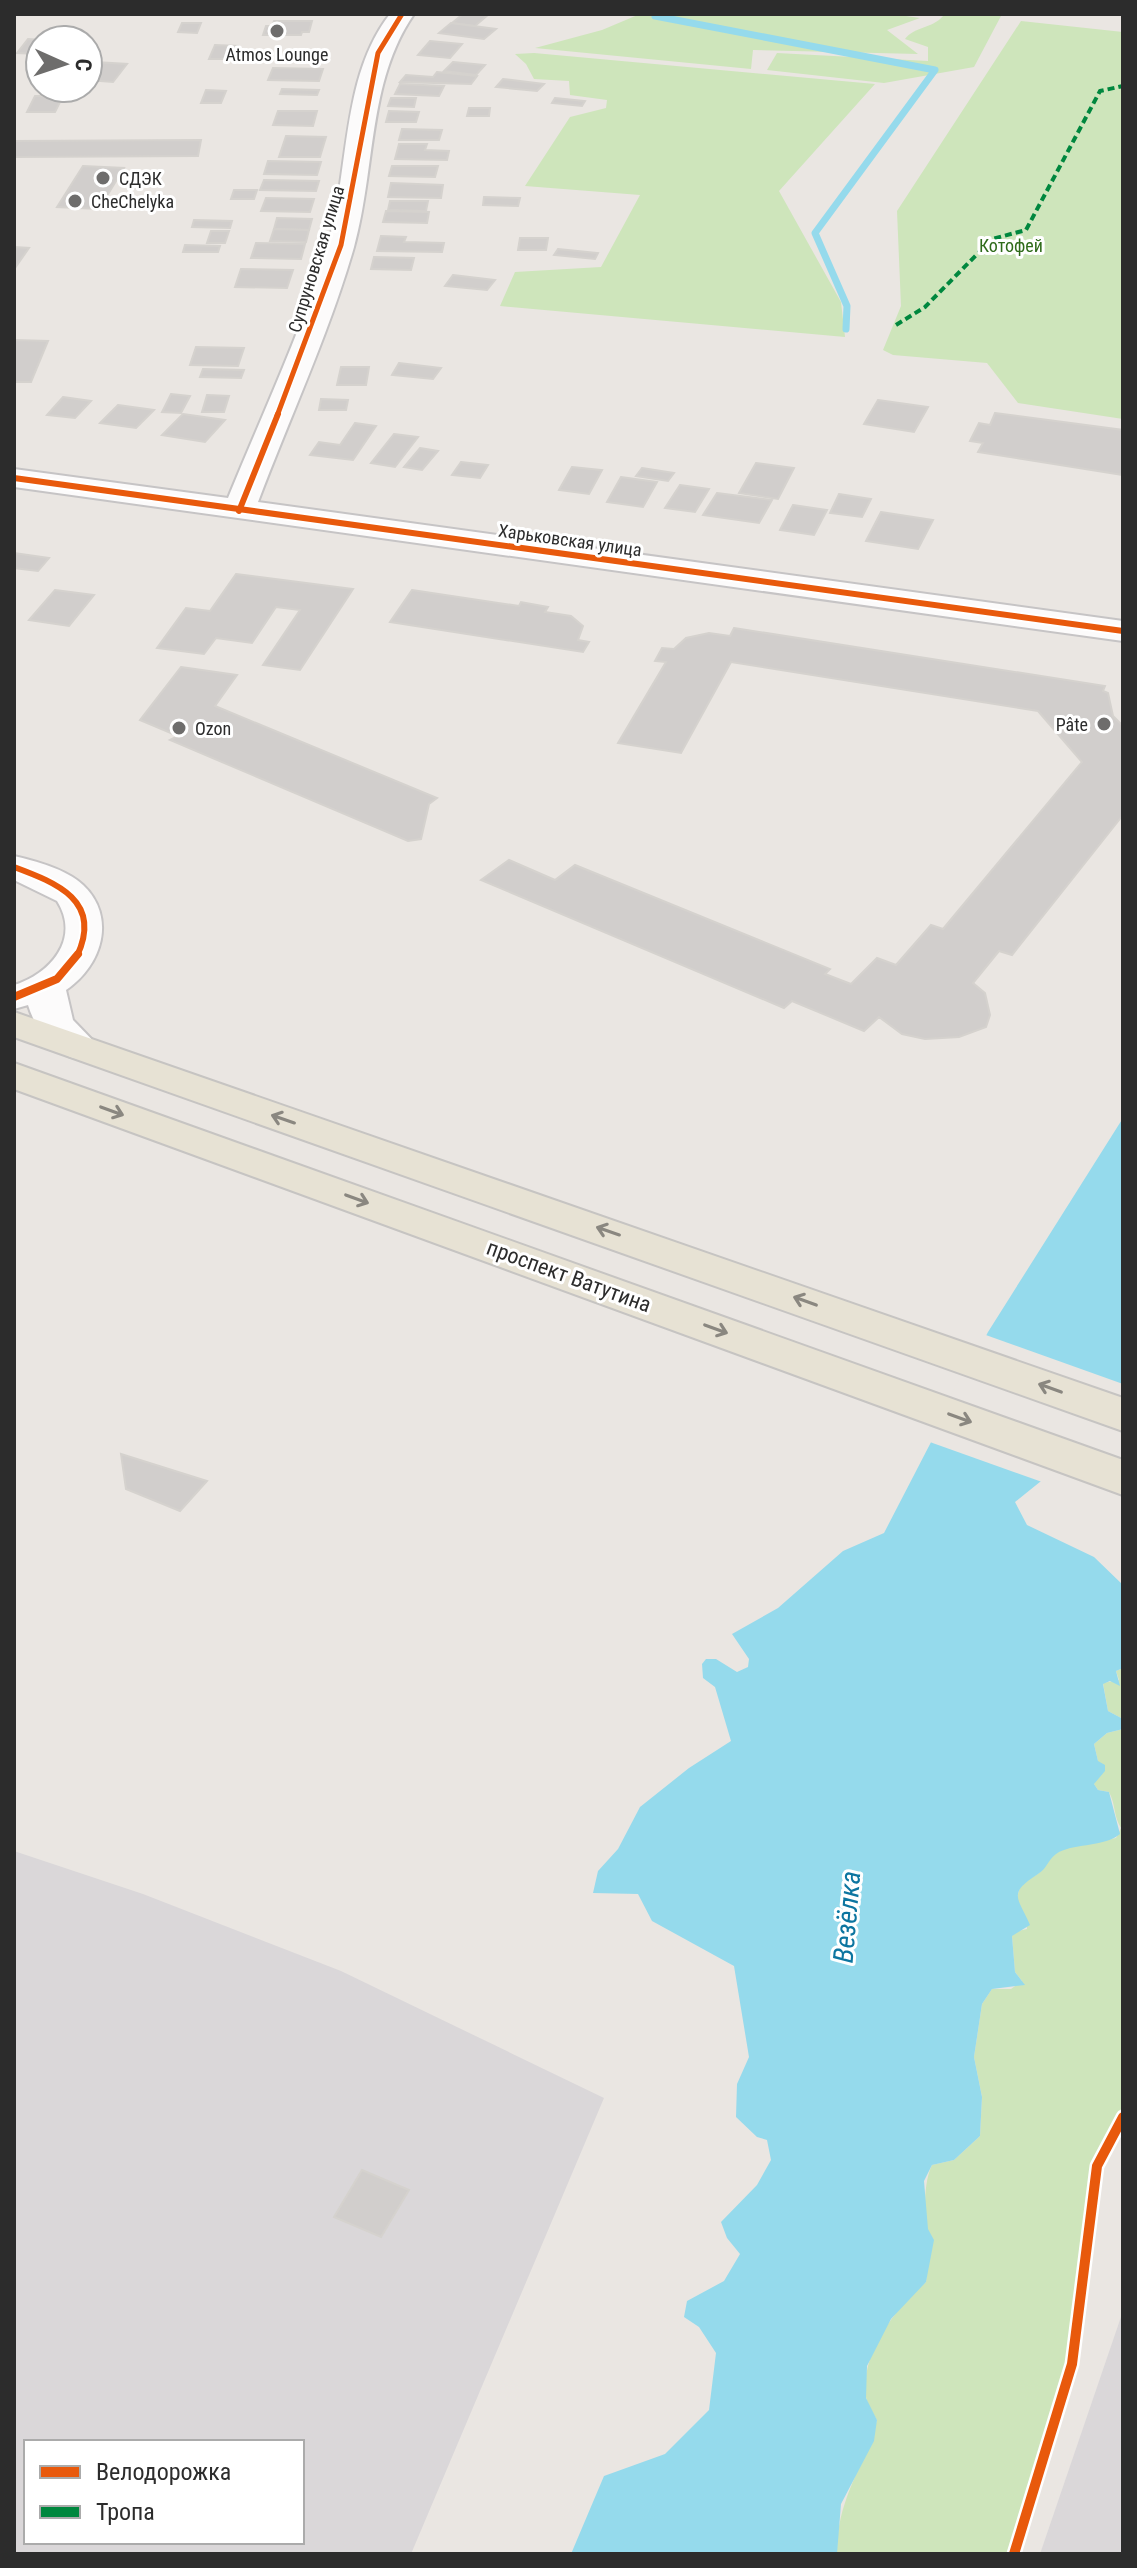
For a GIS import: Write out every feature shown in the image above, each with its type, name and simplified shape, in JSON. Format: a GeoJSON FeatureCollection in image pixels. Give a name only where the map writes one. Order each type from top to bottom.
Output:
{"type":"FeatureCollection","features":[{"type":"Feature","properties":{"kind":"main road"},"geometry":{"type":"LineString","coordinates":[[14,1024],[1123,1415]]}},
{"type":"Feature","properties":{"kind":"main road","name":"проспект Ватутина"},"geometry":{"type":"LineString","coordinates":[[22,1080],[1123,1478]]}},
{"type":"Feature","properties":{"kind":"street","name":"Супруновская улица"},"geometry":{"type":"LineString","coordinates":[[239,511],[320,311],[351,207],[376,56],[388,28],[402,14]]}},
{"type":"Feature","properties":{"kind":"street","name":"Харьковская улица"},"geometry":{"type":"LineString","coordinates":[[14,478],[1123,631]]}},
{"type":"Feature","properties":{"kind":"street"},"geometry":{"type":"LineString","coordinates":[[14,867],[69,892],[86,919],[85,940],[74,960],[30,992],[46,1007],[53,1026],[81,1049]]}},
{"type":"Feature","properties":{"kind":"shaded area"},"geometry":{"type":"Polygon","coordinates":[[[14,1851],[143,1894],[341,1971],[604,2098],[411,2554],[14,2554],[14,1851]]]}},
{"type":"Feature","properties":{"kind":"shaded area"},"geometry":{"type":"Polygon","coordinates":[[[1123,2311],[1123,2554],[1040,2554],[1123,2311]]]}},
{"type":"Feature","properties":{"kind":"green space"},"geometry":{"type":"Polygon","coordinates":[[[640,14],[892,14],[920,18],[887,30],[918,54],[753,50],[751,69],[535,48],[602,30],[640,14]]]}},
{"type":"Feature","properties":{"kind":"green space"},"geometry":{"type":"Polygon","coordinates":[[[930,14],[1001,16],[974,67],[884,83],[767,70],[777,53],[928,61],[928,47],[905,39],[943,16],[930,14]]]}},
{"type":"Feature","properties":{"kind":"green space","name":"Котофей"},"geometry":{"type":"Polygon","coordinates":[[[1021,21],[1123,32],[1123,419],[1018,403],[987,363],[893,355],[883,350],[901,306],[897,211],[1021,21]]]}},
{"type":"Feature","properties":{"kind":"green space"},"geometry":{"type":"Polygon","coordinates":[[[534,53],[875,84],[779,191],[841,302],[845,337],[500,306],[515,272],[601,267],[640,195],[525,186],[570,117],[606,108],[607,100],[570,95],[569,81],[534,79],[526,64],[515,54],[534,53]]]}},
{"type":"Feature","properties":{"kind":"green space"},"geometry":{"type":"Polygon","coordinates":[[[1123,1668],[1123,1719],[1108,1711],[1103,1683],[1119,1680],[1116,1671],[1123,1668]]]}},
{"type":"Feature","properties":{"kind":"green space"},"geometry":{"type":"Polygon","coordinates":[[[1123,1729],[1123,2105],[1094,2164],[1067,2361],[1008,2554],[837,2554],[846,2501],[877,2420],[866,2397],[866,2380],[874,2348],[892,2318],[926,2282],[925,2206],[932,2165],[954,2160],[980,2136],[982,2097],[974,2057],[982,2004],[992,1989],[1011,1989],[1022,1981],[1015,1972],[1012,1936],[1014,1932],[1027,1929],[1018,1903],[1019,1890],[1056,1853],[1072,1846],[1116,1838],[1121,1828],[1109,1792],[1098,1790],[1094,1784],[1098,1761],[1094,1744],[1107,1733],[1123,1729]]]}},
{"type":"Feature","properties":{"kind":"water","name":"Везёлка"},"geometry":{"type":"Polygon","coordinates":[[[1123,1118],[1123,1415],[1015,1502],[1027,1525],[1094,1557],[1123,1585],[1123,1668],[1116,1671],[1120,1686],[1110,1681],[1103,1684],[1108,1711],[1123,1719],[1123,1729],[1107,1733],[1094,1744],[1098,1761],[1105,1765],[1105,1771],[1094,1784],[1098,1790],[1109,1792],[1120,1834],[1106,1841],[1059,1852],[1019,1892],[1019,1902],[1030,1925],[1012,1936],[1015,1972],[1025,1985],[992,1989],[982,2004],[974,2057],[982,2097],[980,2136],[954,2160],[932,2165],[924,2181],[928,2229],[934,2240],[926,2282],[891,2319],[867,2366],[866,2398],[877,2420],[874,2441],[841,2504],[837,2554],[571,2554],[604,2476],[665,2454],[709,2410],[716,2353],[699,2327],[684,2317],[687,2301],[724,2281],[740,2254],[727,2238],[721,2222],[757,2185],[771,2160],[767,2140],[757,2137],[736,2117],[737,2084],[749,2057],[734,1966],[652,1921],[638,1894],[593,1893],[598,1871],[618,1849],[640,1807],[689,1768],[731,1741],[715,1687],[703,1678],[702,1664],[706,1659],[716,1659],[737,1672],[748,1667],[749,1659],[732,1634],[778,1608],[843,1551],[884,1533],[988,1332],[1123,1118]]]}},
{"type":"Feature","properties":{"kind":"pier"},"geometry":{"type":"Polygon","coordinates":[[[983,1334],[1123,1384],[1123,1420],[1045,1483],[927,1441],[983,1334]]]}},
{"type":"Feature","properties":{"kind":"building"},"geometry":{"type":"Polygon","coordinates":[[[463,14],[489,14],[475,26],[452,23],[463,14]]]}},
{"type":"Feature","properties":{"kind":"building"},"geometry":{"type":"Polygon","coordinates":[[[274,21],[312,21],[309,32],[302,32],[301,35],[263,35],[266,26],[272,26],[274,21]]]}},
{"type":"Feature","properties":{"kind":"building"},"geometry":{"type":"Polygon","coordinates":[[[182,23],[201,23],[197,33],[178,32],[182,23]]]}},
{"type":"Feature","properties":{"kind":"building"},"geometry":{"type":"Polygon","coordinates":[[[451,23],[496,29],[484,39],[439,33],[451,23]]]}},
{"type":"Feature","properties":{"kind":"building"},"geometry":{"type":"Polygon","coordinates":[[[430,41],[462,44],[450,58],[418,55],[430,41]]]}},
{"type":"Feature","properties":{"kind":"building"},"geometry":{"type":"Polygon","coordinates":[[[215,45],[238,46],[233,59],[209,59],[215,45]]]}},
{"type":"Feature","properties":{"kind":"building"},"geometry":{"type":"Polygon","coordinates":[[[453,62],[485,65],[476,75],[444,71],[453,62]]]}},
{"type":"Feature","properties":{"kind":"building"},"geometry":{"type":"Polygon","coordinates":[[[104,63],[127,64],[113,82],[104,81],[104,63]]]}},
{"type":"Feature","properties":{"kind":"building"},"geometry":{"type":"Polygon","coordinates":[[[273,68],[323,69],[319,81],[268,80],[273,68]]]}},
{"type":"Feature","properties":{"kind":"building"},"geometry":{"type":"Polygon","coordinates":[[[437,72],[477,76],[471,84],[400,82],[406,75],[433,77],[437,72]]]}},
{"type":"Feature","properties":{"kind":"building"},"geometry":{"type":"Polygon","coordinates":[[[503,79],[544,84],[537,91],[496,87],[503,79]]]}},
{"type":"Feature","properties":{"kind":"building"},"geometry":{"type":"Polygon","coordinates":[[[400,84],[444,86],[439,96],[395,94],[400,84]]]}},
{"type":"Feature","properties":{"kind":"building"},"geometry":{"type":"Polygon","coordinates":[[[282,89],[319,90],[317,95],[280,94],[282,89]]]}},
{"type":"Feature","properties":{"kind":"building"},"geometry":{"type":"Polygon","coordinates":[[[206,90],[226,91],[221,103],[201,103],[206,90]]]}},
{"type":"Feature","properties":{"kind":"building"},"geometry":{"type":"Polygon","coordinates":[[[391,98],[416,98],[414,107],[388,106],[391,98]]]}},
{"type":"Feature","properties":{"kind":"building"},"geometry":{"type":"Polygon","coordinates":[[[555,98],[585,101],[582,106],[552,103],[555,98]]]}},
{"type":"Feature","properties":{"kind":"building"},"geometry":{"type":"Polygon","coordinates":[[[31,104],[59,104],[55,112],[27,112],[31,104]]]}},
{"type":"Feature","properties":{"kind":"building"},"geometry":{"type":"Polygon","coordinates":[[[469,108],[490,108],[489,116],[467,116],[469,108]]]}},
{"type":"Feature","properties":{"kind":"building"},"geometry":{"type":"Polygon","coordinates":[[[278,111],[317,111],[313,126],[273,125],[278,111]]]}},
{"type":"Feature","properties":{"kind":"building"},"geometry":{"type":"Polygon","coordinates":[[[389,111],[419,112],[416,122],[386,122],[389,111]]]}},
{"type":"Feature","properties":{"kind":"building"},"geometry":{"type":"Polygon","coordinates":[[[402,129],[442,130],[439,140],[399,140],[402,129]]]}},
{"type":"Feature","properties":{"kind":"building"},"geometry":{"type":"Polygon","coordinates":[[[286,136],[326,137],[320,157],[279,157],[286,136]]]}},
{"type":"Feature","properties":{"kind":"building"},"geometry":{"type":"Polygon","coordinates":[[[201,140],[198,156],[14,157],[14,141],[201,140]]]}},
{"type":"Feature","properties":{"kind":"building"},"geometry":{"type":"Polygon","coordinates":[[[399,144],[427,144],[425,150],[449,151],[447,160],[395,159],[399,144]]]}},
{"type":"Feature","properties":{"kind":"building"},"geometry":{"type":"Polygon","coordinates":[[[268,161],[321,162],[317,175],[264,174],[268,161]]]}},
{"type":"Feature","properties":{"kind":"building"},"geometry":{"type":"Polygon","coordinates":[[[83,166],[124,168],[99,209],[57,207],[83,166]]]}},
{"type":"Feature","properties":{"kind":"building"},"geometry":{"type":"Polygon","coordinates":[[[392,166],[438,166],[435,177],[389,176],[392,166]]]}},
{"type":"Feature","properties":{"kind":"building"},"geometry":{"type":"Polygon","coordinates":[[[264,180],[319,181],[316,191],[260,190],[264,180]]]}},
{"type":"Feature","properties":{"kind":"building"},"geometry":{"type":"Polygon","coordinates":[[[391,183],[443,185],[441,198],[388,197],[391,183]]]}},
{"type":"Feature","properties":{"kind":"building"},"geometry":{"type":"Polygon","coordinates":[[[234,190],[257,190],[254,199],[231,199],[234,190]]]}},
{"type":"Feature","properties":{"kind":"building"},"geometry":{"type":"Polygon","coordinates":[[[484,197],[520,198],[518,206],[483,205],[484,197]]]}},
{"type":"Feature","properties":{"kind":"building"},"geometry":{"type":"Polygon","coordinates":[[[266,198],[314,199],[310,212],[261,211],[266,198]]]}},
{"type":"Feature","properties":{"kind":"building"},"geometry":{"type":"Polygon","coordinates":[[[390,201],[428,201],[426,211],[388,210],[390,201]]]}},
{"type":"Feature","properties":{"kind":"building"},"geometry":{"type":"Polygon","coordinates":[[[386,211],[429,212],[427,223],[383,222],[386,211]]]}},
{"type":"Feature","properties":{"kind":"building"},"geometry":{"type":"Polygon","coordinates":[[[277,218],[312,219],[309,230],[274,229],[277,218]]]}},
{"type":"Feature","properties":{"kind":"building"},"geometry":{"type":"Polygon","coordinates":[[[194,220],[232,221],[230,228],[192,227],[194,220]]]}},
{"type":"Feature","properties":{"kind":"building"},"geometry":{"type":"Polygon","coordinates":[[[274,229],[309,230],[306,242],[270,241],[274,229]]]}},
{"type":"Feature","properties":{"kind":"building"},"geometry":{"type":"Polygon","coordinates":[[[211,231],[229,231],[225,243],[207,243],[211,231]]]}},
{"type":"Feature","properties":{"kind":"building"},"geometry":{"type":"Polygon","coordinates":[[[381,236],[406,237],[404,242],[444,243],[442,252],[377,251],[381,236]]]}},
{"type":"Feature","properties":{"kind":"building"},"geometry":{"type":"Polygon","coordinates":[[[520,238],[548,238],[546,250],[518,250],[520,238]]]}},
{"type":"Feature","properties":{"kind":"building"},"geometry":{"type":"Polygon","coordinates":[[[256,243],[305,244],[301,259],[251,258],[256,243]]]}},
{"type":"Feature","properties":{"kind":"building"},"geometry":{"type":"Polygon","coordinates":[[[185,245],[220,246],[218,252],[183,252],[185,245]]]}},
{"type":"Feature","properties":{"kind":"building"},"geometry":{"type":"Polygon","coordinates":[[[14,247],[29,248],[15,268],[14,268],[14,247]]]}},
{"type":"Feature","properties":{"kind":"building"},"geometry":{"type":"Polygon","coordinates":[[[558,249],[598,253],[595,259],[554,255],[558,249]]]}},
{"type":"Feature","properties":{"kind":"building"},"geometry":{"type":"Polygon","coordinates":[[[374,257],[414,258],[411,270],[371,269],[374,257]]]}},
{"type":"Feature","properties":{"kind":"building"},"geometry":{"type":"Polygon","coordinates":[[[241,269],[293,270],[287,288],[235,287],[241,269]]]}},
{"type":"Feature","properties":{"kind":"building"},"geometry":{"type":"Polygon","coordinates":[[[453,275],[495,280],[487,290],[445,286],[453,275]]]}},
{"type":"Feature","properties":{"kind":"building"},"geometry":{"type":"Polygon","coordinates":[[[14,340],[48,341],[31,382],[14,382],[14,340]]]}},
{"type":"Feature","properties":{"kind":"building"},"geometry":{"type":"Polygon","coordinates":[[[196,347],[244,348],[238,366],[190,365],[196,347]]]}},
{"type":"Feature","properties":{"kind":"building"},"geometry":{"type":"Polygon","coordinates":[[[399,363],[441,368],[433,379],[392,375],[399,363]]]}},
{"type":"Feature","properties":{"kind":"building"},"geometry":{"type":"Polygon","coordinates":[[[341,367],[369,367],[366,385],[337,385],[341,367]]]}},
{"type":"Feature","properties":{"kind":"building"},"geometry":{"type":"Polygon","coordinates":[[[203,369],[244,370],[241,378],[200,377],[203,369]]]}},
{"type":"Feature","properties":{"kind":"building"},"geometry":{"type":"Polygon","coordinates":[[[171,394],[190,396],[181,413],[162,412],[171,394]]]}},
{"type":"Feature","properties":{"kind":"building"},"geometry":{"type":"Polygon","coordinates":[[[207,395],[229,396],[224,412],[202,412],[207,395]]]}},
{"type":"Feature","properties":{"kind":"building"},"geometry":{"type":"Polygon","coordinates":[[[63,397],[91,401],[75,418],[47,415],[63,397]]]}},
{"type":"Feature","properties":{"kind":"building"},"geometry":{"type":"Polygon","coordinates":[[[321,399],[348,400],[346,410],[319,410],[321,399]]]}},
{"type":"Feature","properties":{"kind":"building"},"geometry":{"type":"Polygon","coordinates":[[[878,400],[928,407],[914,432],[864,424],[878,400]]]}},
{"type":"Feature","properties":{"kind":"building"},"geometry":{"type":"Polygon","coordinates":[[[118,405],[154,410],[136,428],[100,423],[118,405]]]}},
{"type":"Feature","properties":{"kind":"building"},"geometry":{"type":"Polygon","coordinates":[[[995,413],[1123,430],[1123,475],[978,452],[983,443],[970,441],[979,423],[990,425],[995,413]]]}},
{"type":"Feature","properties":{"kind":"building"},"geometry":{"type":"Polygon","coordinates":[[[183,414],[225,420],[205,442],[162,435],[183,414]]]}},
{"type":"Feature","properties":{"kind":"building"},"geometry":{"type":"Polygon","coordinates":[[[355,423],[376,426],[353,460],[310,455],[319,442],[340,445],[355,423]]]}},
{"type":"Feature","properties":{"kind":"building"},"geometry":{"type":"Polygon","coordinates":[[[394,434],[418,437],[395,467],[371,463],[394,434]]]}},
{"type":"Feature","properties":{"kind":"building"},"geometry":{"type":"Polygon","coordinates":[[[420,448],[438,451],[422,470],[404,467],[420,448]]]}},
{"type":"Feature","properties":{"kind":"building"},"geometry":{"type":"Polygon","coordinates":[[[461,462],[488,465],[480,478],[452,475],[461,462]]]}},
{"type":"Feature","properties":{"kind":"building"},"geometry":{"type":"Polygon","coordinates":[[[756,463],[794,468],[778,499],[739,493],[756,463]]]}},
{"type":"Feature","properties":{"kind":"building"},"geometry":{"type":"Polygon","coordinates":[[[572,467],[602,470],[589,494],[559,490],[572,467]]]}},
{"type":"Feature","properties":{"kind":"building"},"geometry":{"type":"Polygon","coordinates":[[[642,468],[674,473],[668,481],[636,476],[642,468]]]}},
{"type":"Feature","properties":{"kind":"building"},"geometry":{"type":"Polygon","coordinates":[[[621,477],[657,482],[643,507],[607,502],[621,477]]]}},
{"type":"Feature","properties":{"kind":"building"},"geometry":{"type":"Polygon","coordinates":[[[680,485],[709,489],[695,512],[665,508],[680,485]]]}},
{"type":"Feature","properties":{"kind":"building"},"geometry":{"type":"Polygon","coordinates":[[[717,493],[772,500],[759,523],[703,515],[717,493]]]}},
{"type":"Feature","properties":{"kind":"building"},"geometry":{"type":"Polygon","coordinates":[[[839,494],[871,499],[862,517],[830,513],[839,494]]]}},
{"type":"Feature","properties":{"kind":"building"},"geometry":{"type":"Polygon","coordinates":[[[793,505],[827,510],[814,535],[780,530],[793,505]]]}},
{"type":"Feature","properties":{"kind":"building"},"geometry":{"type":"Polygon","coordinates":[[[881,512],[933,520],[918,549],[866,541],[881,512]]]}},
{"type":"Feature","properties":{"kind":"building"},"geometry":{"type":"Polygon","coordinates":[[[14,553],[49,558],[38,571],[14,568],[14,553]]]}},
{"type":"Feature","properties":{"kind":"building"},"geometry":{"type":"Polygon","coordinates":[[[236,574],[353,589],[300,670],[263,665],[300,610],[276,607],[252,643],[216,638],[204,654],[157,648],[186,608],[210,611],[236,574]]]}},
{"type":"Feature","properties":{"kind":"building"},"geometry":{"type":"Polygon","coordinates":[[[55,590],[94,595],[69,626],[29,620],[55,590]]]}},
{"type":"Feature","properties":{"kind":"building"},"geometry":{"type":"Polygon","coordinates":[[[412,590],[519,606],[521,602],[548,607],[545,612],[571,616],[583,626],[578,640],[589,642],[583,652],[390,622],[412,590]]]}},
{"type":"Feature","properties":{"kind":"building"},"geometry":{"type":"Polygon","coordinates":[[[734,628],[1105,686],[1103,691],[1108,693],[1113,716],[1123,726],[1123,815],[1012,955],[999,951],[973,983],[985,993],[990,1015],[986,1027],[959,1037],[925,1039],[902,1034],[879,1017],[864,1031],[792,1001],[784,1008],[481,880],[509,860],[555,880],[575,865],[830,969],[825,974],[851,984],[877,958],[896,965],[931,925],[943,929],[1082,762],[1038,711],[731,662],[681,753],[618,743],[666,662],[655,661],[662,648],[674,649],[686,638],[709,633],[730,636],[734,628]]]}},
{"type":"Feature","properties":{"kind":"building"},"geometry":{"type":"Polygon","coordinates":[[[181,667],[237,675],[215,706],[437,798],[429,804],[421,839],[408,841],[170,740],[178,736],[140,720],[181,667]]]}},
{"type":"Feature","properties":{"kind":"building"},"geometry":{"type":"Polygon","coordinates":[[[121,1454],[207,1481],[180,1511],[126,1489],[121,1454]]]}},
{"type":"Feature","properties":{"kind":"building"},"geometry":{"type":"Polygon","coordinates":[[[362,2170],[409,2190],[381,2237],[334,2217],[362,2170]]]}},
{"type":"Feature","properties":{"kind":"waterway"},"geometry":{"type":"LineString","coordinates":[[655,16],[935,70],[815,233],[847,306],[846,329]]}},
{"type":"Feature","properties":{"kind":"marked path"},"geometry":{"type":"LineString","coordinates":[[896,325],[925,307],[992,239],[1026,230],[1100,91],[1123,86]]}},
{"type":"Feature","properties":{"kind":"cycle path"},"geometry":{"type":"LineString","coordinates":[[239,511],[329,284],[351,206],[371,78],[388,32],[402,14]]}},
{"type":"Feature","properties":{"kind":"cycle path"},"geometry":{"type":"LineString","coordinates":[[14,478],[1123,631]]}},
{"type":"Feature","properties":{"kind":"cycle path"},"geometry":{"type":"LineString","coordinates":[[14,867],[66,890],[79,907],[84,920],[82,946],[67,970],[44,987],[14,997]]}},
{"type":"Feature","properties":{"kind":"cycle path"},"geometry":{"type":"LineString","coordinates":[[1014,2554],[1072,2364],[1097,2166],[1123,2117]]}},
{"type":"Feature","properties":{"kind":"place","name":"Atmos Lounge"},"geometry":{"type":"Point","coordinates":[277,31]}},
{"type":"Feature","properties":{"kind":"place","name":"СДЭК"},"geometry":{"type":"Point","coordinates":[103,178]}},
{"type":"Feature","properties":{"kind":"place","name":"CheChelyka"},"geometry":{"type":"Point","coordinates":[75,201]}},
{"type":"Feature","properties":{"kind":"place","name":"Pâte"},"geometry":{"type":"Point","coordinates":[1104,724]}},
{"type":"Feature","properties":{"kind":"place","name":"Ozon"},"geometry":{"type":"Point","coordinates":[179,728]}}]}
